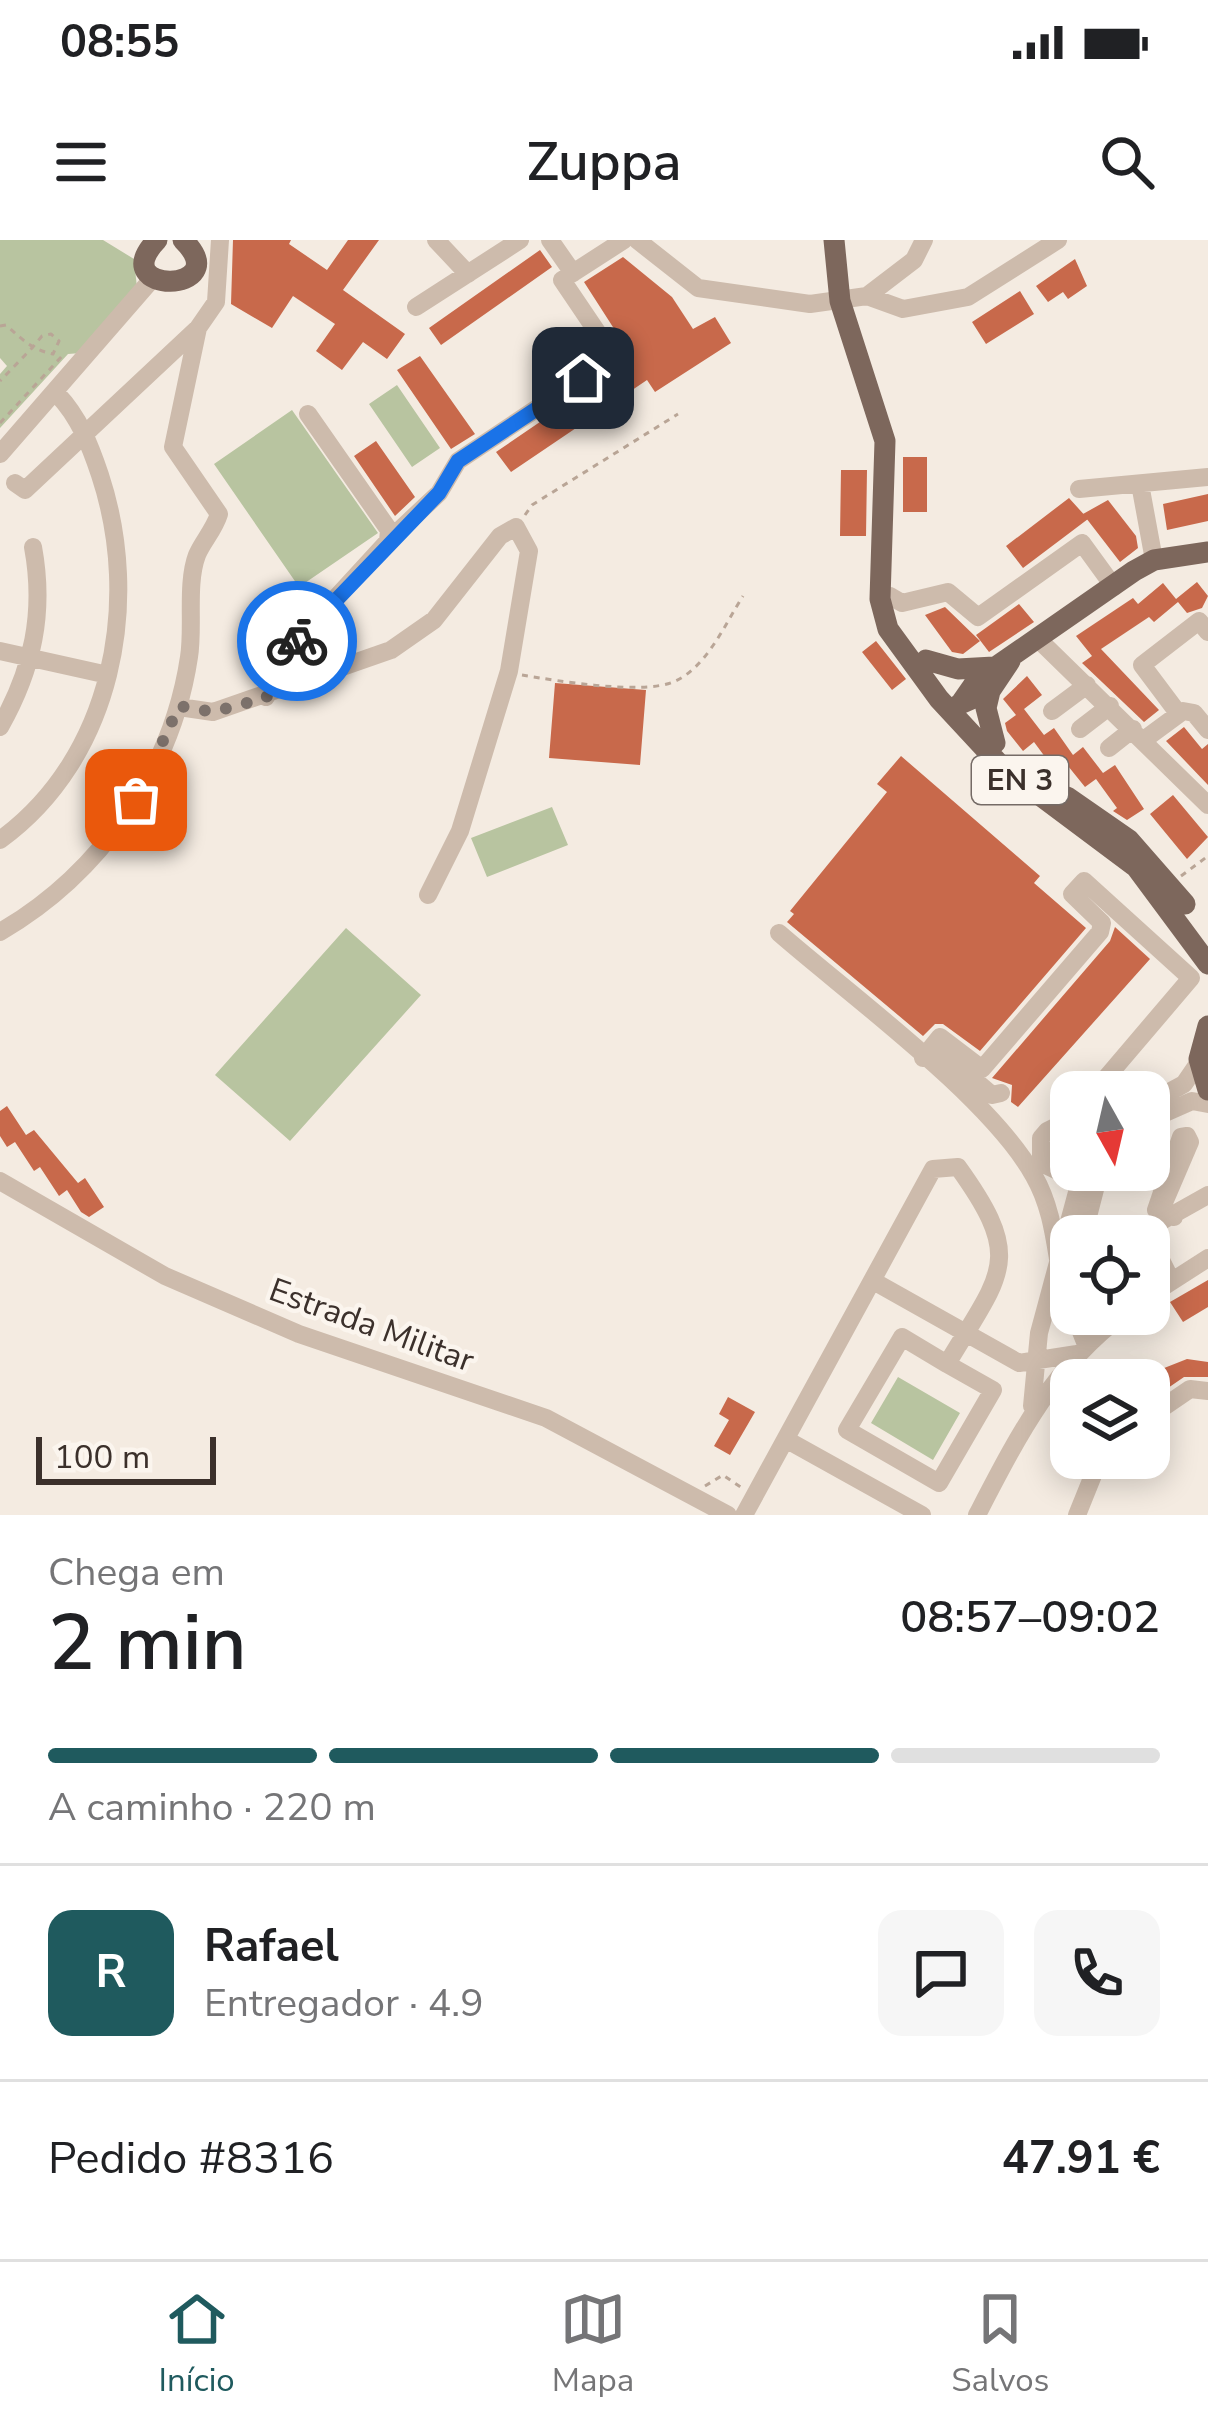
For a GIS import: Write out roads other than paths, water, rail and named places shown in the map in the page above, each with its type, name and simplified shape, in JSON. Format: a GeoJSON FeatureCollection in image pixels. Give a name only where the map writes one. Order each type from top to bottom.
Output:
{"type":"FeatureCollection","features":[{"type":"Feature","properties":{"kind":"main road","name":"EN 3"},"geometry":{"type":"LineString","coordinates":[[834,240],[840,301],[885,441],[880,599],[888,628],[1002,767],[1136,868],[1166,901],[1208,964]]}},
{"type":"Feature","properties":{"kind":"main road"},"geometry":{"type":"LineString","coordinates":[[149,242],[146,259],[153,278],[168,285],[190,274],[194,258],[187,241]]}},
{"type":"Feature","properties":{"kind":"main road"},"geometry":{"type":"LineString","coordinates":[[956,707],[966,690],[1154,560],[1208,552]]}},
{"type":"Feature","properties":{"kind":"main road","name":"EN 3"},"geometry":{"type":"LineString","coordinates":[[881,564],[898,625],[956,707],[1016,764],[1129,840],[1168,880],[1208,935]]}},
{"type":"Feature","properties":{"kind":"main road"},"geometry":{"type":"LineString","coordinates":[[926,660],[958,669],[1002,664]]}},
{"type":"Feature","properties":{"kind":"main road"},"geometry":{"type":"LineString","coordinates":[[995,743],[986,708],[1002,664]]}},
{"type":"Feature","properties":{"kind":"main road"},"geometry":{"type":"LineString","coordinates":[[956,707],[990,691]]}},
{"type":"Feature","properties":{"kind":"main road"},"geometry":{"type":"LineString","coordinates":[[1208,1026],[1199,1062],[1208,1090]]}},
{"type":"Feature","properties":{"kind":"street"},"geometry":{"type":"LineString","coordinates":[[15,482],[25,490],[198,328],[216,302],[220,240]]}},
{"type":"Feature","properties":{"kind":"street"},"geometry":{"type":"LineString","coordinates":[[436,240],[468,274]]}},
{"type":"Feature","properties":{"kind":"street"},"geometry":{"type":"LineString","coordinates":[[416,308],[520,240]]}},
{"type":"Feature","properties":{"kind":"street"},"geometry":{"type":"LineString","coordinates":[[550,240],[573,273]]}},
{"type":"Feature","properties":{"kind":"street"},"geometry":{"type":"LineString","coordinates":[[266,698],[287,651],[439,493],[458,461],[614,357],[562,280],[623,240]]}},
{"type":"Feature","properties":{"kind":"street"},"geometry":{"type":"LineString","coordinates":[[637,240],[698,287],[809,304],[867,296],[914,260],[924,240]]}},
{"type":"Feature","properties":{"kind":"street"},"geometry":{"type":"LineString","coordinates":[[867,296],[903,309],[968,297],[1058,240]]}},
{"type":"Feature","properties":{"kind":"street"},"geometry":{"type":"LineString","coordinates":[[0,454],[57,394],[153,278]]}},
{"type":"Feature","properties":{"kind":"street"},"geometry":{"type":"LineString","coordinates":[[0,932],[55,894],[102,846],[136,800],[179,706],[190,653],[196,558],[219,514],[173,447],[198,328]]}},
{"type":"Feature","properties":{"kind":"street"},"geometry":{"type":"LineString","coordinates":[[0,840],[23,823],[79,750],[108,675],[118,621],[111,510],[84,434],[57,394]]}},
{"type":"Feature","properties":{"kind":"street"},"geometry":{"type":"LineString","coordinates":[[308,414],[389,530],[388,542]]}},
{"type":"Feature","properties":{"kind":"street"},"geometry":{"type":"LineString","coordinates":[[1079,489],[1208,478]]}},
{"type":"Feature","properties":{"kind":"street"},"geometry":{"type":"LineString","coordinates":[[1140,484],[1154,560]]}},
{"type":"Feature","properties":{"kind":"street"},"geometry":{"type":"LineString","coordinates":[[179,706],[213,712],[266,698],[391,650],[434,620],[500,536],[516,527],[530,551],[509,671],[460,831],[428,895]]}},
{"type":"Feature","properties":{"kind":"street"},"geometry":{"type":"LineString","coordinates":[[890,596],[902,602],[948,592],[978,617],[1013,583],[1082,543],[1114,586]]}},
{"type":"Feature","properties":{"kind":"street"},"geometry":{"type":"LineString","coordinates":[[0,727],[31,657],[40,586],[33,547]]}},
{"type":"Feature","properties":{"kind":"street"},"geometry":{"type":"LineString","coordinates":[[1178,713],[1142,665],[1199,621],[1208,632]]}},
{"type":"Feature","properties":{"kind":"street"},"geometry":{"type":"LineString","coordinates":[[1039,640],[1208,805]]}},
{"type":"Feature","properties":{"kind":"street"},"geometry":{"type":"LineString","coordinates":[[0,650],[108,675]]}},
{"type":"Feature","properties":{"kind":"street"},"geometry":{"type":"LineString","coordinates":[[1052,711],[1087,685]]}},
{"type":"Feature","properties":{"kind":"street"},"geometry":{"type":"LineString","coordinates":[[1080,729],[1110,706]]}},
{"type":"Feature","properties":{"kind":"street"},"geometry":{"type":"LineString","coordinates":[[1109,748],[1178,713],[1194,713],[1208,730]]}},
{"type":"Feature","properties":{"kind":"street"},"geometry":{"type":"LineString","coordinates":[[931,1057],[940,1037],[982,1070],[1100,932],[1102,922],[1072,893],[1084,881],[1191,978],[1112,1071]]}},
{"type":"Feature","properties":{"kind":"street"},"geometry":{"type":"LineString","coordinates":[[779,933],[931,1057],[1031,1171],[1050,1220]]}},
{"type":"Feature","properties":{"kind":"street"},"geometry":{"type":"LineString","coordinates":[[931,1057],[951,1060],[992,1095],[1001,1093]]}},
{"type":"Feature","properties":{"kind":"street"},"geometry":{"type":"LineString","coordinates":[[1170,1092],[1184,1084],[1199,1062]]}},
{"type":"Feature","properties":{"kind":"street"},"geometry":{"type":"LineString","coordinates":[[1170,1111],[1192,1101],[1208,1104]]}},
{"type":"Feature","properties":{"kind":"street"},"geometry":{"type":"LineString","coordinates":[[1050,1132],[1041,1138],[1041,1163],[1050,1170]]}},
{"type":"Feature","properties":{"kind":"street"},"geometry":{"type":"LineString","coordinates":[[744,1515],[933,1169],[958,1167],[999,1231],[998,1270],[947,1364]]}},
{"type":"Feature","properties":{"kind":"street"},"geometry":{"type":"LineString","coordinates":[[1031,1171],[1050,1171]]}},
{"type":"Feature","properties":{"kind":"street","name":"Estrada Militar"},"geometry":{"type":"LineString","coordinates":[[0,1181],[165,1276],[320,1342],[546,1418],[728,1515]]}},
{"type":"Feature","properties":{"kind":"street"},"geometry":{"type":"LineString","coordinates":[[1170,1217],[1208,1195]]}},
{"type":"Feature","properties":{"kind":"street"},"geometry":{"type":"LineString","coordinates":[[1171,1280],[1208,1258]]}},
{"type":"Feature","properties":{"kind":"street"},"geometry":{"type":"LineString","coordinates":[[875,1282],[1020,1360],[1037,1389],[1031,1411]]}},
{"type":"Feature","properties":{"kind":"street"},"geometry":{"type":"LineString","coordinates":[[1020,1360],[1039,1333],[1050,1296]]}},
{"type":"Feature","properties":{"kind":"street"},"geometry":{"type":"LineString","coordinates":[[1020,1360],[1022,1349],[1039,1333]]}},
{"type":"Feature","properties":{"kind":"street"},"geometry":{"type":"LineString","coordinates":[[1039,1333],[1050,1353],[1074,1351]]}},
{"type":"Feature","properties":{"kind":"street"},"geometry":{"type":"LineString","coordinates":[[1074,1335],[1074,1351]]}},
{"type":"Feature","properties":{"kind":"street"},"geometry":{"type":"LineString","coordinates":[[977,1515],[1031,1411],[1074,1351],[1096,1335]]}},
{"type":"Feature","properties":{"kind":"street"},"geometry":{"type":"LineString","coordinates":[[902,1337],[947,1364],[993,1390],[939,1483],[848,1430],[902,1337]]}},
{"type":"Feature","properties":{"kind":"street"},"geometry":{"type":"LineString","coordinates":[[1020,1360],[1074,1351]]}},
{"type":"Feature","properties":{"kind":"street"},"geometry":{"type":"LineString","coordinates":[[1170,1403],[1190,1389],[1208,1391]]}},
{"type":"Feature","properties":{"kind":"street"},"geometry":{"type":"LineString","coordinates":[[787,1440],[922,1515]]}},
{"type":"Feature","properties":{"kind":"street"},"geometry":{"type":"LineString","coordinates":[[1077,1515],[1092,1479]]}}]}
